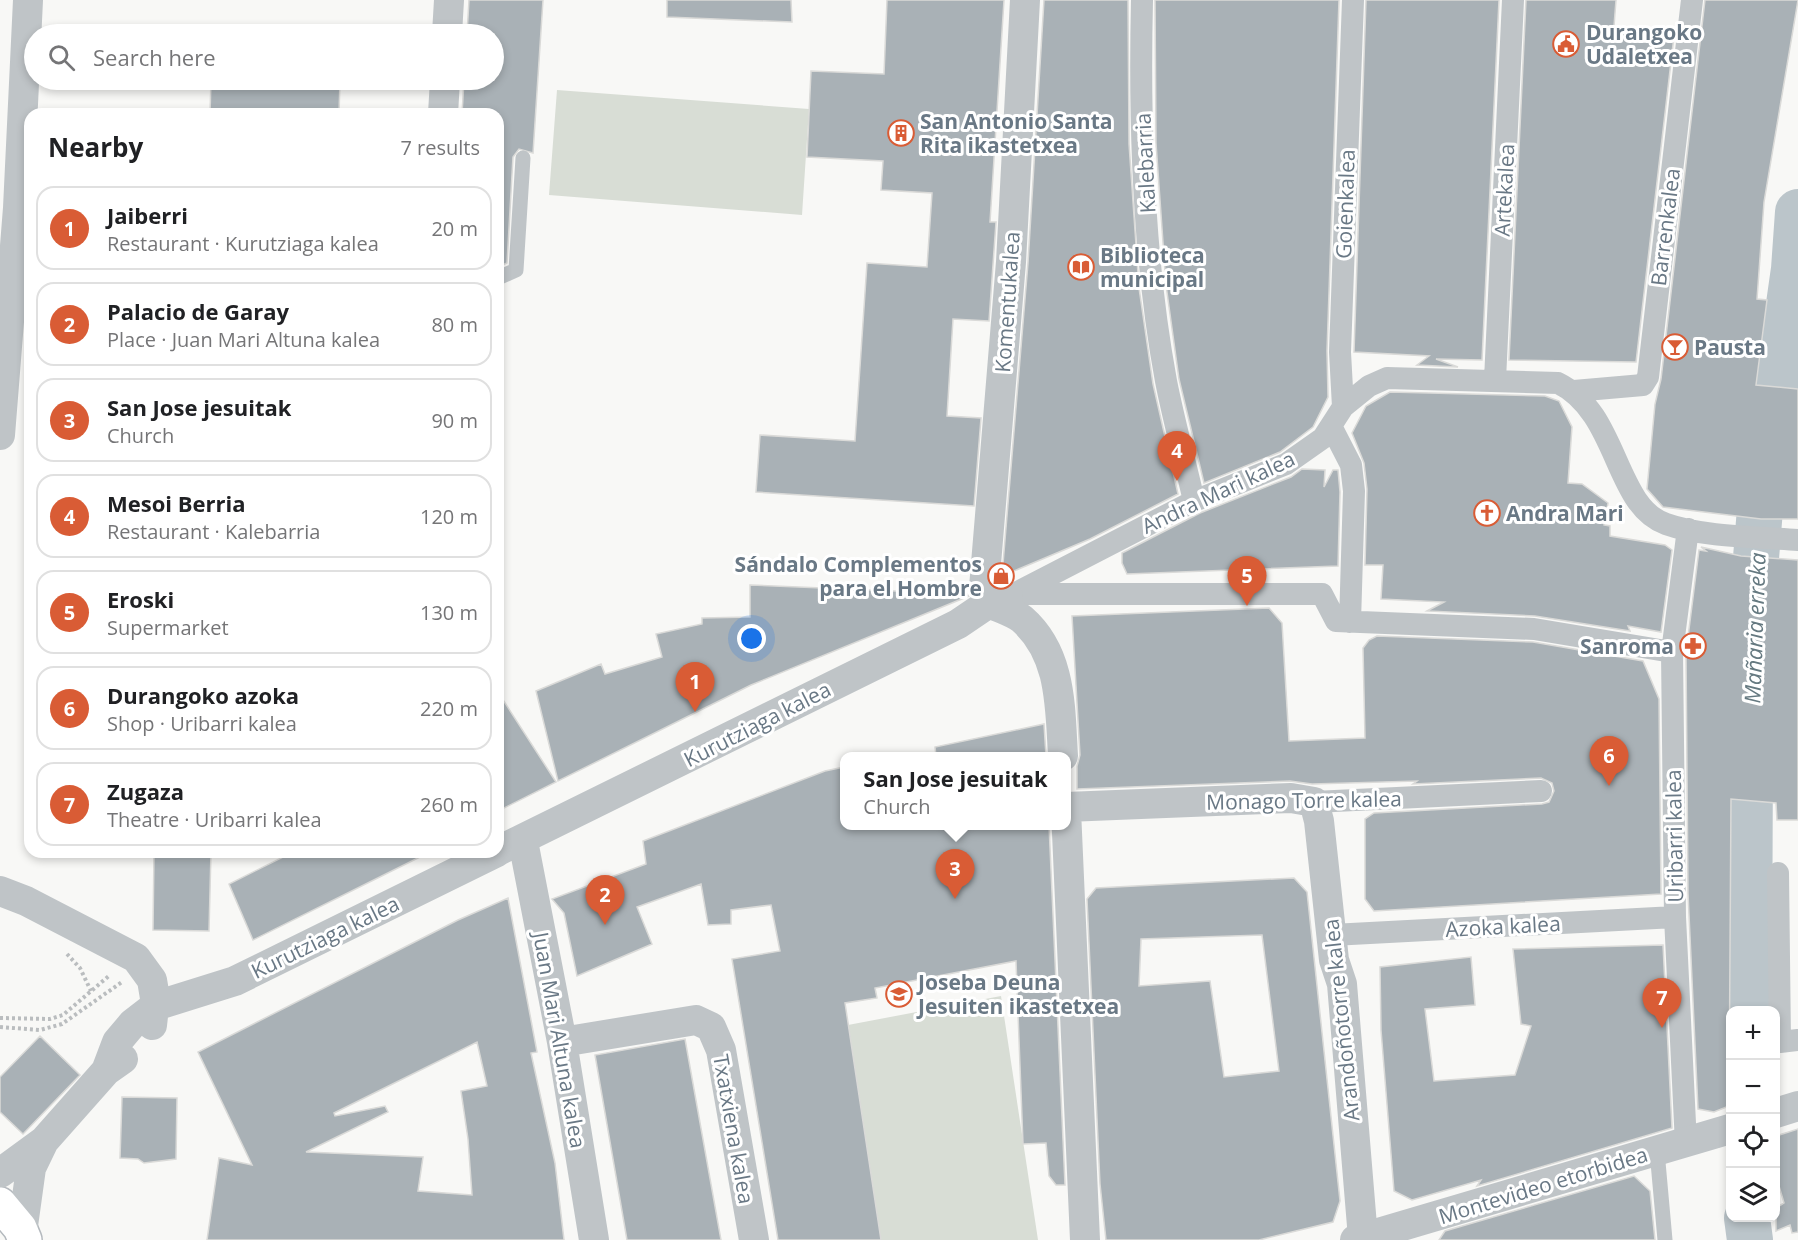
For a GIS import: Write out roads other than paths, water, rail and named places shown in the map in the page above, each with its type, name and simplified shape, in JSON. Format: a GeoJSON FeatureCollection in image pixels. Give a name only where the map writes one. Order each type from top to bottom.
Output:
{"type":"FeatureCollection","features":[{"type":"Feature","properties":{"kind":"main road"},"geometry":{"type":"LineString","coordinates":[[0,1204],[8,1211],[23,1237]]}},
{"type":"Feature","properties":{"kind":"street"},"geometry":{"type":"LineString","coordinates":[[27,24],[28,0]]}},
{"type":"Feature","properties":{"kind":"street"},"geometry":{"type":"LineString","coordinates":[[448,24],[449,0]]}},
{"type":"Feature","properties":{"kind":"street","name":"Komentukalea"},"geometry":{"type":"LineString","coordinates":[[1001,599],[984,588],[1011,262],[1025,0]]}},
{"type":"Feature","properties":{"kind":"street","name":"Kalebarria"},"geometry":{"type":"LineString","coordinates":[[1142,0],[1143,145],[1153,283],[1166,381],[1194,501]]}},
{"type":"Feature","properties":{"kind":"street","name":"Goienkalea"},"geometry":{"type":"LineString","coordinates":[[1344,407],[1340,352],[1353,0]]}},
{"type":"Feature","properties":{"kind":"street","name":"Artekalea"},"geometry":{"type":"LineString","coordinates":[[1495,380],[1513,0]]}},
{"type":"Feature","properties":{"kind":"street","name":"Barrenkalea"},"geometry":{"type":"LineString","coordinates":[[1574,392],[1629,388],[1643,384],[1648,377],[1692,0]]}},
{"type":"Feature","properties":{"kind":"street"},"geometry":{"type":"LineString","coordinates":[[0,435],[21,258],[18,208],[24,83]]}},
{"type":"Feature","properties":{"kind":"street"},"geometry":{"type":"LineString","coordinates":[[443,108],[444,90]]}},
{"type":"Feature","properties":{"kind":"street","name":"Andra Mari kalea"},"geometry":{"type":"LineString","coordinates":[[1001,599],[1194,501],[1286,464],[1323,438],[1344,407],[1369,386],[1387,378],[1558,383],[1574,392],[1597,418],[1639,506],[1665,524],[1741,536],[1798,540]]}},
{"type":"Feature","properties":{"kind":"street"},"geometry":{"type":"LineString","coordinates":[[1331,426],[1352,465],[1354,491],[1350,621]]}},
{"type":"Feature","properties":{"kind":"street","name":"Uribarri kalea"},"geometry":{"type":"LineString","coordinates":[[1686,1144],[1675,917],[1672,652],[1688,529]]}},
{"type":"Feature","properties":{"kind":"street"},"geometry":{"type":"LineString","coordinates":[[1001,599],[1322,594],[1336,621],[1534,629],[1672,652]]}},
{"type":"Feature","properties":{"kind":"street"},"geometry":{"type":"LineString","coordinates":[[1001,599],[1042,641],[1059,691],[1063,752]]}},
{"type":"Feature","properties":{"kind":"street","name":"Kurutziaga kalea"},"geometry":{"type":"LineString","coordinates":[[506,848],[958,624],[1001,599]]}},
{"type":"Feature","properties":{"kind":"street","name":"Monago Torre kalea"},"geometry":{"type":"LineString","coordinates":[[1071,809],[1291,798],[1314,802],[1541,791]]}},
{"type":"Feature","properties":{"kind":"street","name":"Arandoñotorre kalea"},"geometry":{"type":"LineString","coordinates":[[1314,802],[1319,821],[1334,960],[1342,984],[1359,1239]]}},
{"type":"Feature","properties":{"kind":"street"},"geometry":{"type":"LineString","coordinates":[[1067,830],[1085,1240]]}},
{"type":"Feature","properties":{"kind":"street","name":"Juan Mari Altuna kalea"},"geometry":{"type":"LineString","coordinates":[[506,848],[562,1042],[594,1240]]}},
{"type":"Feature","properties":{"kind":"street","name":"Kurutziaga kalea"},"geometry":{"type":"LineString","coordinates":[[0,1173],[44,1141],[106,1071],[117,1042],[133,1023],[155,1006],[184,999],[235,981],[486,858]]}},
{"type":"Feature","properties":{"kind":"street"},"geometry":{"type":"LineString","coordinates":[[1778,873],[1780,1042],[1798,1040]]}},
{"type":"Feature","properties":{"kind":"street"},"geometry":{"type":"LineString","coordinates":[[0,891],[26,901],[136,958],[139,977],[155,1006]]}},
{"type":"Feature","properties":{"kind":"street","name":"Azoka kalea"},"geometry":{"type":"LineString","coordinates":[[1332,935],[1675,917]]}},
{"type":"Feature","properties":{"kind":"street","name":"Kurutziaga kalea"},"geometry":{"type":"LineString","coordinates":[[139,977],[216,986]]}},
{"type":"Feature","properties":{"kind":"street","name":"Txatxiena kalea"},"geometry":{"type":"LineString","coordinates":[[562,1042],[696,1020],[711,1027],[721,1050],[754,1240]]}},
{"type":"Feature","properties":{"kind":"street"},"geometry":{"type":"LineString","coordinates":[[1780,1112],[1798,1106]]}},
{"type":"Feature","properties":{"kind":"street","name":"Montevideo etorbidea"},"geometry":{"type":"LineString","coordinates":[[1359,1239],[1726,1131]]}},
{"type":"Feature","properties":{"kind":"street","name":"Kurutziaga kalea"},"geometry":{"type":"LineString","coordinates":[[23,1237],[31,1168],[44,1141]]}},
{"type":"Feature","properties":{"kind":"lane"},"geometry":{"type":"LineString","coordinates":[[504,275],[516,270],[524,158]]}},
{"type":"Feature","properties":{"kind":"lane"},"geometry":{"type":"LineString","coordinates":[[1658,1151],[1665,1240]]}},
{"type":"Feature","properties":{"kind":"waterway","name":"Mañaria erreka"},"geometry":{"type":"LineString","coordinates":[[1751,619],[1760,509],[1794,269],[1798,212]]}},
{"type":"Feature","properties":{"kind":"waterway","name":"Mañaria erreka"},"geometry":{"type":"LineString","coordinates":[[1749,1006],[1750,738]]}},
{"type":"Feature","properties":{"kind":"waterway","name":"Mañaria erreka"},"geometry":{"type":"LineString","coordinates":[[1748,1222],[1750,1240]]}},
{"type":"Feature","properties":{"kind":"place","name":"Durangoko Udaletxea"},"geometry":{"type":"Point","coordinates":[1566,44]}},
{"type":"Feature","properties":{"kind":"place","name":"San Antonio Santa Rita ikastetxea"},"geometry":{"type":"Point","coordinates":[901,133]}},
{"type":"Feature","properties":{"kind":"place","name":"Biblioteca municipal"},"geometry":{"type":"Point","coordinates":[1081,267]}},
{"type":"Feature","properties":{"kind":"place","name":"Pausta"},"geometry":{"type":"Point","coordinates":[1675,347]}},
{"type":"Feature","properties":{"kind":"place","name":"Mesoi Berria"},"geometry":{"type":"Point","coordinates":[1177,481]}},
{"type":"Feature","properties":{"kind":"place","name":"Andra Mari"},"geometry":{"type":"Point","coordinates":[1487,513]}},
{"type":"Feature","properties":{"kind":"place","name":"Sándalo Complementos para el Hombre"},"geometry":{"type":"Point","coordinates":[1001,576]}},
{"type":"Feature","properties":{"kind":"place","name":"Eroski"},"geometry":{"type":"Point","coordinates":[1247,606]}},
{"type":"Feature","properties":{"kind":"place","name":"Sanroma"},"geometry":{"type":"Point","coordinates":[1693,646]}},
{"type":"Feature","properties":{"kind":"place","name":"Jaiberri"},"geometry":{"type":"Point","coordinates":[695,712]}},
{"type":"Feature","properties":{"kind":"place","name":"Durangoko azoka"},"geometry":{"type":"Point","coordinates":[1609,786]}},
{"type":"Feature","properties":{"kind":"place","name":"San Jose jesuitak"},"geometry":{"type":"Point","coordinates":[955,899]}},
{"type":"Feature","properties":{"kind":"place","name":"Palacio de Garay"},"geometry":{"type":"Point","coordinates":[605,925]}},
{"type":"Feature","properties":{"kind":"place","name":"Joseba Deuna Jesuiten ikastetxea"},"geometry":{"type":"Point","coordinates":[899,994]}},
{"type":"Feature","properties":{"kind":"place","name":"Zugaza"},"geometry":{"type":"Point","coordinates":[1662,1028]}}]}
